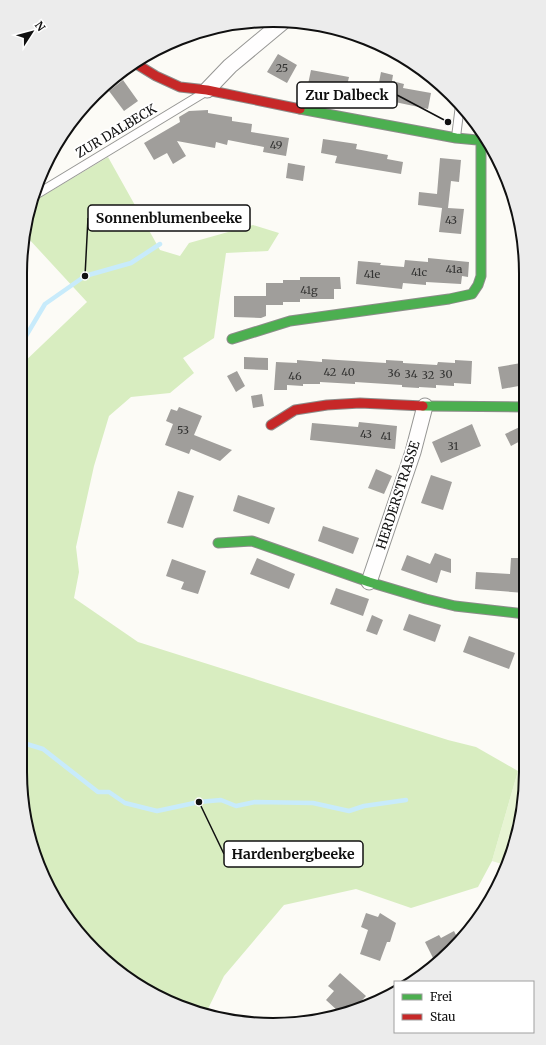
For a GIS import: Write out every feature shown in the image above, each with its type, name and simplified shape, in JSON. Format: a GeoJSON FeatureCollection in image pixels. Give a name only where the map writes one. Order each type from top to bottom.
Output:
{"type":"FeatureCollection","features":[{"type":"Feature","properties":{"kind":"street"},"geometry":{"type":"LineString","coordinates":[[207,90],[230,66],[277,27]]}},
{"type":"Feature","properties":{"kind":"street"},"geometry":{"type":"LineString","coordinates":[[140,66],[156,76],[180,87],[207,90],[456,138],[480,139]]}},
{"type":"Feature","properties":{"kind":"street"},"geometry":{"type":"LineString","coordinates":[[232,339],[290,321],[449,299],[472,294],[478,285],[481,276],[482,143]]}},
{"type":"Feature","properties":{"kind":"street"},"geometry":{"type":"LineString","coordinates":[[271,425],[295,410],[327,405],[360,403],[425,406],[519,407]]}},
{"type":"Feature","properties":{"kind":"street","name":"HERDERSTRASSE"},"geometry":{"type":"LineString","coordinates":[[369,582],[413,452],[425,406]]}},
{"type":"Feature","properties":{"kind":"street"},"geometry":{"type":"LineString","coordinates":[[218,543],[252,541],[369,582],[455,606],[519,613]]}},
{"type":"Feature","properties":{"kind":"lane","name":"ZUR DALBECK"},"geometry":{"type":"LineString","coordinates":[[41,192],[207,90]]}},
{"type":"Feature","properties":{"kind":"lane"},"geometry":{"type":"LineString","coordinates":[[456,138],[459,112]]}},
{"type":"Feature","properties":{"kind":"green space"},"geometry":{"type":"Polygon","coordinates":[[[108,157],[160,250],[180,256],[189,243],[253,225],[279,233],[268,251],[226,253],[214,338],[183,358],[194,373],[170,393],[131,397],[109,416],[94,466],[76,547],[79,572],[74,598],[138,642],[448,740],[476,747],[518,771],[492,861],[478,887],[411,908],[356,889],[284,905],[224,976],[208,1010],[164,993],[136,977],[99,946],[68,909],[52,881],[35,836],[29,804],[27,772],[27,359],[87,302],[29,239],[38,199],[108,157]]]}},
{"type":"Feature","properties":{"kind":"green space"},"geometry":{"type":"Polygon","coordinates":[[[519,771],[517,804],[511,836],[501,864],[492,861],[519,771]]]}},
{"type":"Feature","properties":{"kind":"building"},"geometry":{"type":"Polygon","coordinates":[[[278,54],[297,65],[287,83],[267,72],[278,54]]]}},
{"type":"Feature","properties":{"kind":"building"},"geometry":{"type":"Polygon","coordinates":[[[311,70],[349,77],[346,90],[336,88],[335,95],[307,89],[311,70]]]}},
{"type":"Feature","properties":{"kind":"building"},"geometry":{"type":"Polygon","coordinates":[[[381,72],[393,75],[392,81],[404,84],[403,88],[431,93],[428,109],[376,98],[381,72]]]}},
{"type":"Feature","properties":{"kind":"building"},"geometry":{"type":"Polygon","coordinates":[[[123,80],[138,101],[124,111],[109,91],[123,80]]]}},
{"type":"Feature","properties":{"kind":"building"},"geometry":{"type":"Polygon","coordinates":[[[208,110],[208,113],[232,117],[232,121],[252,124],[251,132],[289,138],[286,156],[263,152],[264,147],[228,140],[227,145],[216,142],[215,148],[177,141],[186,156],[173,164],[167,153],[154,160],[144,143],[180,122],[179,117],[189,111],[208,110]]]}},
{"type":"Feature","properties":{"kind":"building"},"geometry":{"type":"Polygon","coordinates":[[[323,139],[357,144],[356,149],[388,155],[387,159],[403,162],[401,174],[335,163],[337,156],[321,153],[323,139]]]}},
{"type":"Feature","properties":{"kind":"building"},"geometry":{"type":"Polygon","coordinates":[[[440,158],[461,160],[459,182],[451,181],[448,208],[464,209],[461,234],[439,232],[442,208],[418,205],[419,192],[437,194],[440,158]]]}},
{"type":"Feature","properties":{"kind":"building"},"geometry":{"type":"Polygon","coordinates":[[[288,163],[305,166],[303,181],[286,178],[288,163]]]}},
{"type":"Feature","properties":{"kind":"building"},"geometry":{"type":"Polygon","coordinates":[[[428,258],[469,262],[468,277],[462,276],[461,284],[426,282],[426,285],[403,283],[402,289],[356,284],[358,261],[404,267],[405,260],[428,262],[428,258]]]}},
{"type":"Feature","properties":{"kind":"building"},"geometry":{"type":"Polygon","coordinates":[[[300,277],[340,277],[341,289],[334,289],[334,299],[300,299],[300,302],[283,302],[283,305],[266,305],[266,316],[261,318],[234,317],[234,296],[266,296],[266,283],[283,283],[283,280],[300,280],[300,277]]]}},
{"type":"Feature","properties":{"kind":"building"},"geometry":{"type":"Polygon","coordinates":[[[244,357],[268,358],[268,370],[244,369],[244,357]]]}},
{"type":"Feature","properties":{"kind":"building"},"geometry":{"type":"Polygon","coordinates":[[[322,359],[386,363],[386,360],[403,361],[403,363],[437,365],[438,362],[455,363],[455,360],[472,361],[471,384],[454,383],[454,386],[436,385],[436,388],[419,388],[402,387],[402,385],[355,382],[355,384],[320,382],[320,384],[303,384],[303,386],[287,385],[287,390],[274,390],[276,362],[297,363],[297,360],[322,362],[322,359]]]}},
{"type":"Feature","properties":{"kind":"building"},"geometry":{"type":"Polygon","coordinates":[[[519,363],[519,386],[502,389],[498,367],[519,363]]]}},
{"type":"Feature","properties":{"kind":"building"},"geometry":{"type":"Polygon","coordinates":[[[237,371],[245,386],[236,392],[227,376],[237,371]]]}},
{"type":"Feature","properties":{"kind":"building"},"geometry":{"type":"Polygon","coordinates":[[[262,394],[264,406],[253,408],[251,396],[262,394]]]}},
{"type":"Feature","properties":{"kind":"building"},"geometry":{"type":"Polygon","coordinates":[[[179,407],[202,416],[194,435],[232,450],[220,461],[191,449],[189,454],[165,445],[173,424],[166,421],[171,409],[177,411],[179,407]]]}},
{"type":"Feature","properties":{"kind":"building"},"geometry":{"type":"Polygon","coordinates":[[[359,422],[397,426],[395,449],[310,440],[312,423],[358,427],[359,422]]]}},
{"type":"Feature","properties":{"kind":"building"},"geometry":{"type":"Polygon","coordinates":[[[472,424],[481,446],[441,463],[432,442],[472,424]]]}},
{"type":"Feature","properties":{"kind":"building"},"geometry":{"type":"Polygon","coordinates":[[[519,427],[519,442],[511,446],[505,434],[519,427]]]}},
{"type":"Feature","properties":{"kind":"building"},"geometry":{"type":"Polygon","coordinates":[[[376,469],[392,476],[384,494],[368,488],[376,469]]]}},
{"type":"Feature","properties":{"kind":"building"},"geometry":{"type":"Polygon","coordinates":[[[431,475],[452,482],[443,510],[421,503],[431,475]]]}},
{"type":"Feature","properties":{"kind":"building"},"geometry":{"type":"Polygon","coordinates":[[[178,491],[194,496],[183,528],[167,523],[178,491]]]}},
{"type":"Feature","properties":{"kind":"building"},"geometry":{"type":"Polygon","coordinates":[[[238,495],[275,508],[269,524],[233,511],[238,495]]]}},
{"type":"Feature","properties":{"kind":"building"},"geometry":{"type":"Polygon","coordinates":[[[323,526],[359,538],[353,554],[318,541],[323,526]]]}},
{"type":"Feature","properties":{"kind":"building"},"geometry":{"type":"Polygon","coordinates":[[[435,553],[451,559],[451,573],[441,570],[437,583],[401,570],[407,555],[430,564],[435,553]]]}},
{"type":"Feature","properties":{"kind":"building"},"geometry":{"type":"Polygon","coordinates":[[[257,558],[295,574],[289,589],[250,574],[257,558]]]}},
{"type":"Feature","properties":{"kind":"building"},"geometry":{"type":"Polygon","coordinates":[[[511,558],[519,558],[519,593],[475,589],[476,572],[510,574],[511,558]]]}},
{"type":"Feature","properties":{"kind":"building"},"geometry":{"type":"Polygon","coordinates":[[[172,559],[206,571],[198,594],[181,589],[184,582],[166,576],[172,559]]]}},
{"type":"Feature","properties":{"kind":"building"},"geometry":{"type":"Polygon","coordinates":[[[336,588],[369,599],[363,616],[330,604],[336,588]]]}},
{"type":"Feature","properties":{"kind":"building"},"geometry":{"type":"Polygon","coordinates":[[[409,614],[441,625],[435,642],[403,630],[409,614]]]}},
{"type":"Feature","properties":{"kind":"building"},"geometry":{"type":"Polygon","coordinates":[[[372,615],[383,620],[377,635],[366,631],[372,615]]]}},
{"type":"Feature","properties":{"kind":"building"},"geometry":{"type":"Polygon","coordinates":[[[469,636],[515,653],[509,669],[463,652],[469,636]]]}},
{"type":"Feature","properties":{"kind":"building"},"geometry":{"type":"Polygon","coordinates":[[[366,913],[378,917],[380,913],[396,923],[390,942],[387,942],[380,961],[360,954],[368,930],[361,927],[366,913]]]}},
{"type":"Feature","properties":{"kind":"building"},"geometry":{"type":"Polygon","coordinates":[[[454,931],[456,936],[433,958],[425,942],[439,935],[441,938],[454,931]]]}},
{"type":"Feature","properties":{"kind":"building"},"geometry":{"type":"Polygon","coordinates":[[[340,973],[366,996],[361,1001],[337,1010],[326,1000],[334,991],[328,986],[340,973]]]}},
{"type":"Feature","properties":{"kind":"waterway"},"geometry":{"type":"LineString","coordinates":[[27,334],[45,304],[85,276],[131,263],[160,244]]}},
{"type":"Feature","properties":{"kind":"waterway"},"geometry":{"type":"LineString","coordinates":[[27,744],[43,749],[98,792],[109,792],[125,803],[157,811],[199,802],[221,800],[236,806],[255,802],[313,803],[349,811],[364,806],[406,800]]}},
{"type":"Feature","properties":{"kind":"traffic: fast"},"geometry":{"type":"LineString","coordinates":[[300,109],[456,138],[480,140]]}},
{"type":"Feature","properties":{"kind":"traffic: fast"},"geometry":{"type":"LineString","coordinates":[[232,339],[290,321],[449,299],[472,294],[478,285],[481,276],[481,141]]}},
{"type":"Feature","properties":{"kind":"traffic: fast"},"geometry":{"type":"LineString","coordinates":[[423,406],[519,407]]}},
{"type":"Feature","properties":{"kind":"traffic: fast"},"geometry":{"type":"LineString","coordinates":[[218,543],[252,541],[369,582],[426,599],[455,606],[519,613]]}},
{"type":"Feature","properties":{"kind":"traffic: jam"},"geometry":{"type":"LineString","coordinates":[[140,66],[156,76],[180,87],[207,90],[300,109]]}},
{"type":"Feature","properties":{"kind":"traffic: jam"},"geometry":{"type":"LineString","coordinates":[[271,425],[295,410],[327,405],[360,403],[423,406]]}},
{"type":"Feature","properties":{"kind":"place","name":"Zur Dalbeck"},"geometry":{"type":"Point","coordinates":[448,122]}},
{"type":"Feature","properties":{"kind":"place","name":"Sonnenblumenbeeke"},"geometry":{"type":"Point","coordinates":[85,276]}},
{"type":"Feature","properties":{"kind":"place","name":"Hardenbergbeeke"},"geometry":{"type":"Point","coordinates":[199,802]}}]}
